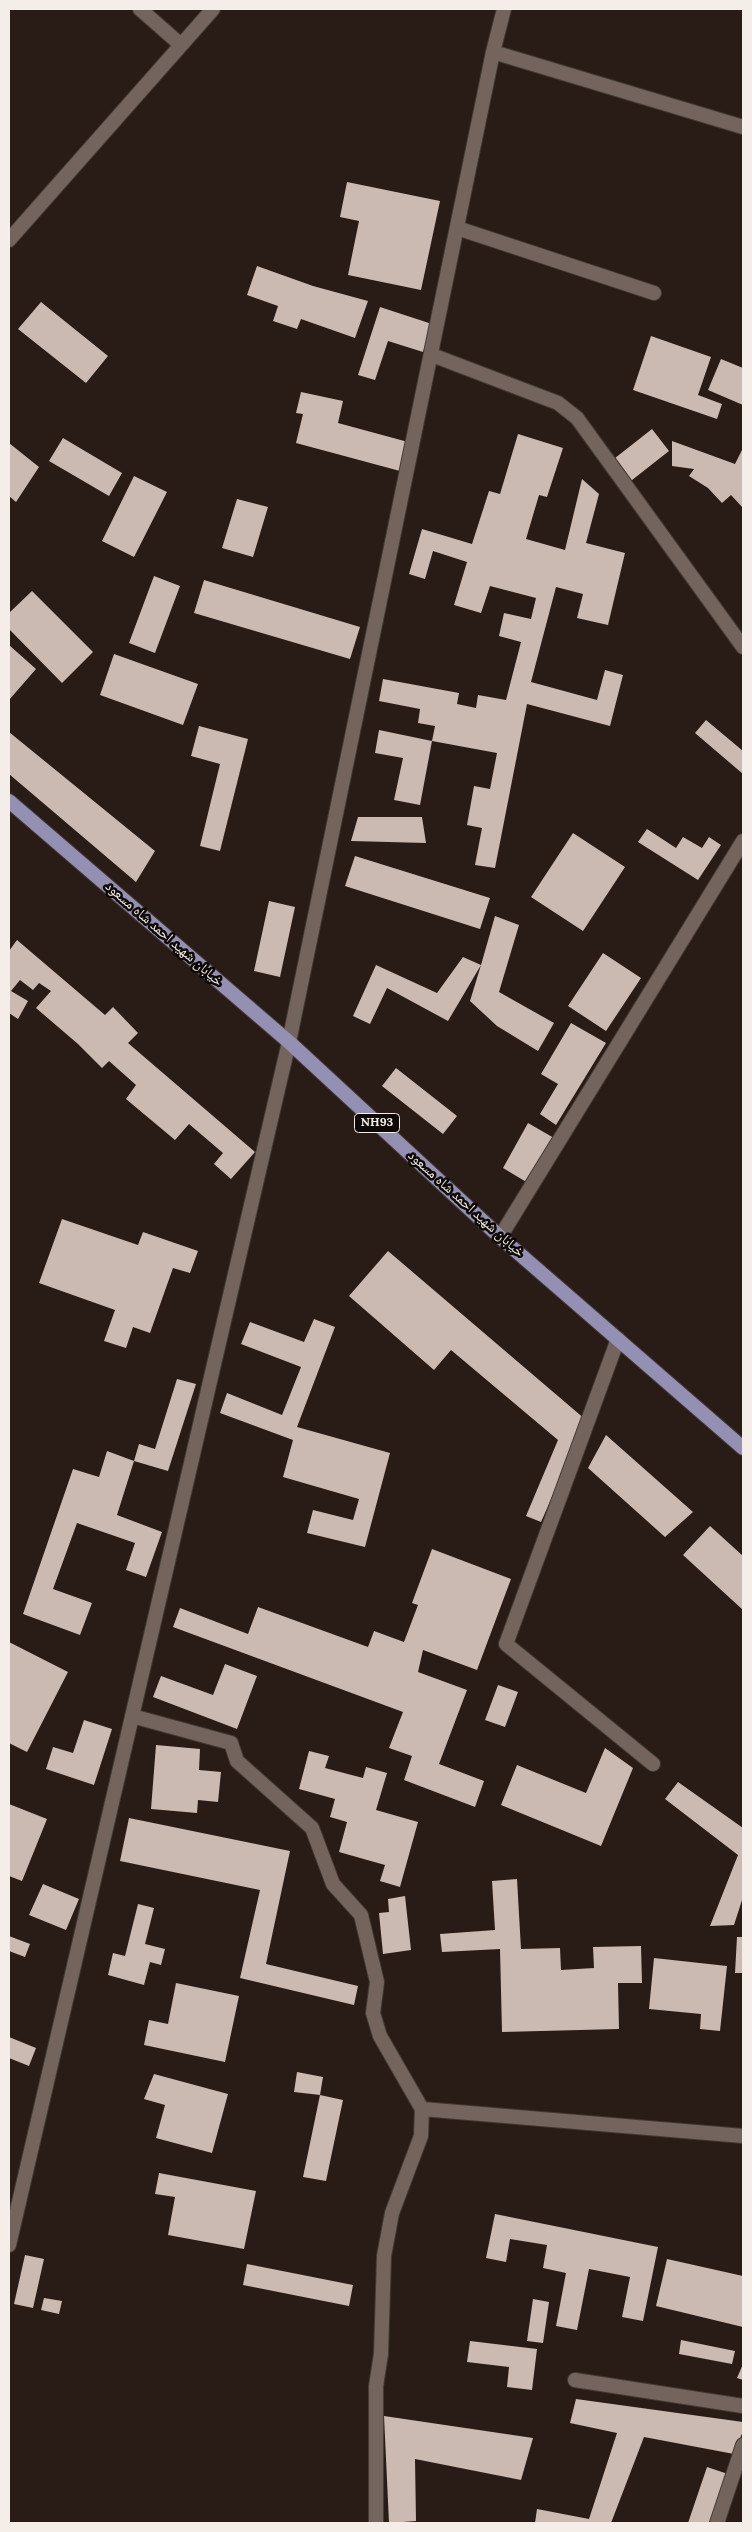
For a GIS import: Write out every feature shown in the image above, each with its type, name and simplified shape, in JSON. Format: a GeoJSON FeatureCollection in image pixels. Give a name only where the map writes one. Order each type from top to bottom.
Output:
{"type":"FeatureCollection","features":[{"type":"Feature","properties":{"kind":"main road","name":"خیابان شهید احمد شاه مسعود"},"geometry":{"type":"LineString","coordinates":[[9,801],[290,1042],[500,1237],[743,1448]]}},
{"type":"Feature","properties":{"kind":"street"},"geometry":{"type":"LineString","coordinates":[[140,9],[181,45]]}},
{"type":"Feature","properties":{"kind":"street"},"geometry":{"type":"LineString","coordinates":[[9,240],[213,9]]}},
{"type":"Feature","properties":{"kind":"street"},"geometry":{"type":"LineString","coordinates":[[9,2245],[290,1042],[493,52],[504,9]]}},
{"type":"Feature","properties":{"kind":"street"},"geometry":{"type":"LineString","coordinates":[[493,52],[743,127]]}},
{"type":"Feature","properties":{"kind":"street"},"geometry":{"type":"LineString","coordinates":[[457,228],[654,293]]}},
{"type":"Feature","properties":{"kind":"street"},"geometry":{"type":"LineString","coordinates":[[432,355],[558,404],[577,418],[743,647]]}},
{"type":"Feature","properties":{"kind":"street"},"geometry":{"type":"LineString","coordinates":[[500,1237],[743,841]]}},
{"type":"Feature","properties":{"kind":"street"},"geometry":{"type":"LineString","coordinates":[[618,1339],[506,1644],[653,1764]]}},
{"type":"Feature","properties":{"kind":"street"},"geometry":{"type":"LineString","coordinates":[[132,1716],[231,1743],[237,1761],[312,1828],[332,1884],[361,1915],[377,1982],[373,2013],[380,2036],[422,2109],[421,2136],[392,2213],[384,2256],[381,2354],[376,2386],[376,2523]]}},
{"type":"Feature","properties":{"kind":"street"},"geometry":{"type":"LineString","coordinates":[[422,2109],[743,2136]]}},
{"type":"Feature","properties":{"kind":"street"},"geometry":{"type":"LineString","coordinates":[[575,2380],[743,2406]]}},
{"type":"Feature","properties":{"kind":"street"},"geometry":{"type":"LineString","coordinates":[[717,2523],[743,2445]]}},
{"type":"Feature","properties":{"kind":"building"},"geometry":{"type":"Polygon","coordinates":[[[347,182],[440,201],[421,290],[348,275],[359,221],[340,217],[347,182]]]}},
{"type":"Feature","properties":{"kind":"building"},"geometry":{"type":"Polygon","coordinates":[[[257,266],[313,286],[368,301],[355,338],[301,319],[297,329],[273,321],[278,306],[247,295],[257,266]]]}},
{"type":"Feature","properties":{"kind":"building"},"geometry":{"type":"Polygon","coordinates":[[[41,302],[108,356],[86,383],[18,329],[41,302]]]}},
{"type":"Feature","properties":{"kind":"building"},"geometry":{"type":"Polygon","coordinates":[[[380,307],[432,324],[423,352],[388,341],[375,380],[358,375],[380,307]]]}},
{"type":"Feature","properties":{"kind":"building"},"geometry":{"type":"Polygon","coordinates":[[[651,336],[711,357],[698,395],[722,404],[717,419],[633,390],[651,336]]]}},
{"type":"Feature","properties":{"kind":"building"},"geometry":{"type":"Polygon","coordinates":[[[721,359],[743,368],[743,405],[708,390],[721,359]]]}},
{"type":"Feature","properties":{"kind":"building"},"geometry":{"type":"Polygon","coordinates":[[[301,392],[343,401],[338,423],[408,442],[400,471],[296,443],[303,414],[296,413],[301,392]]]}},
{"type":"Feature","properties":{"kind":"building"},"geometry":{"type":"Polygon","coordinates":[[[652,429],[669,451],[627,484],[610,462],[652,429]]]}},
{"type":"Feature","properties":{"kind":"building"},"geometry":{"type":"Polygon","coordinates":[[[518,434],[563,448],[547,497],[539,495],[526,539],[565,550],[582,479],[599,494],[586,543],[625,553],[608,625],[577,618],[583,594],[556,587],[531,682],[597,700],[605,670],[623,675],[610,726],[527,704],[495,868],[475,865],[482,828],[467,825],[474,786],[490,789],[497,753],[432,741],[435,726],[418,723],[420,709],[379,701],[383,679],[459,693],[457,704],[476,708],[478,695],[506,700],[521,642],[499,636],[504,613],[531,619],[536,598],[490,586],[481,613],[454,605],[467,562],[433,551],[425,579],[409,574],[422,529],[472,544],[489,491],[500,494],[518,434]]]}},
{"type":"Feature","properties":{"kind":"building"},"geometry":{"type":"Polygon","coordinates":[[[63,438],[122,473],[109,496],[49,461],[63,438]]]}},
{"type":"Feature","properties":{"kind":"building"},"geometry":{"type":"Polygon","coordinates":[[[672,441],[735,464],[743,448],[743,508],[731,495],[722,503],[708,488],[689,476],[694,469],[672,466],[672,441]]]}},
{"type":"Feature","properties":{"kind":"building"},"geometry":{"type":"Polygon","coordinates":[[[9,443],[39,467],[16,502],[9,496],[9,443]]]}},
{"type":"Feature","properties":{"kind":"building"},"geometry":{"type":"Polygon","coordinates":[[[134,476],[167,492],[134,557],[102,541],[134,476]]]}},
{"type":"Feature","properties":{"kind":"building"},"geometry":{"type":"Polygon","coordinates":[[[237,499],[268,507],[253,557],[222,548],[237,499]]]}},
{"type":"Feature","properties":{"kind":"building"},"geometry":{"type":"Polygon","coordinates":[[[154,576],[180,586],[155,653],[129,643],[154,576]]]}},
{"type":"Feature","properties":{"kind":"building"},"geometry":{"type":"Polygon","coordinates":[[[204,580],[360,627],[350,659],[194,613],[204,580]]]}},
{"type":"Feature","properties":{"kind":"building"},"geometry":{"type":"Polygon","coordinates":[[[32,591],[93,652],[62,683],[9,629],[9,613],[32,591]]]}},
{"type":"Feature","properties":{"kind":"building"},"geometry":{"type":"Polygon","coordinates":[[[9,645],[36,669],[9,700],[9,645]]]}},
{"type":"Feature","properties":{"kind":"building"},"geometry":{"type":"Polygon","coordinates":[[[114,654],[198,684],[183,725],[100,695],[114,654]]]}},
{"type":"Feature","properties":{"kind":"building"},"geometry":{"type":"Polygon","coordinates":[[[706,720],[743,751],[743,774],[695,733],[706,720]]]}},
{"type":"Feature","properties":{"kind":"building"},"geometry":{"type":"Polygon","coordinates":[[[199,726],[248,739],[220,851],[200,846],[220,764],[191,756],[199,726]]]}},
{"type":"Feature","properties":{"kind":"building"},"geometry":{"type":"Polygon","coordinates":[[[379,730],[432,741],[420,805],[394,800],[403,758],[375,753],[379,730]]]}},
{"type":"Feature","properties":{"kind":"building"},"geometry":{"type":"Polygon","coordinates":[[[9,732],[155,851],[136,882],[9,774],[9,732]]]}},
{"type":"Feature","properties":{"kind":"building"},"geometry":{"type":"Polygon","coordinates":[[[358,817],[422,817],[426,843],[351,841],[358,817]]]}},
{"type":"Feature","properties":{"kind":"building"},"geometry":{"type":"Polygon","coordinates":[[[647,829],[676,848],[683,837],[702,848],[709,837],[721,845],[698,880],[638,842],[647,829]]]}},
{"type":"Feature","properties":{"kind":"building"},"geometry":{"type":"Polygon","coordinates":[[[573,833],[625,867],[583,931],[531,897],[573,833]]]}},
{"type":"Feature","properties":{"kind":"building"},"geometry":{"type":"Polygon","coordinates":[[[355,856],[490,898],[480,929],[345,886],[355,856]]]}},
{"type":"Feature","properties":{"kind":"building"},"geometry":{"type":"Polygon","coordinates":[[[269,901],[295,907],[280,977],[254,971],[269,901]]]}},
{"type":"Feature","properties":{"kind":"building"},"geometry":{"type":"Polygon","coordinates":[[[495,916],[519,925],[499,992],[554,1023],[538,1051],[497,1026],[470,1001],[495,916]]]}},
{"type":"Feature","properties":{"kind":"building"},"geometry":{"type":"Polygon","coordinates":[[[17,940],[105,1015],[113,1007],[138,1033],[128,1043],[255,1152],[231,1179],[214,1164],[223,1153],[189,1124],[175,1140],[126,1099],[136,1085],[109,1061],[102,1068],[78,1044],[36,1008],[51,991],[39,983],[33,990],[20,980],[11,991],[28,1001],[18,1019],[9,1013],[9,951],[17,940]]]}},
{"type":"Feature","properties":{"kind":"building"},"geometry":{"type":"Polygon","coordinates":[[[603,953],[641,978],[606,1031],[568,1006],[603,953]]]}},
{"type":"Feature","properties":{"kind":"building"},"geometry":{"type":"Polygon","coordinates":[[[463,957],[481,965],[448,1021],[387,988],[370,1024],[353,1016],[376,965],[437,993],[463,957]]]}},
{"type":"Feature","properties":{"kind":"building"},"geometry":{"type":"Polygon","coordinates":[[[571,1023],[606,1043],[556,1125],[540,1114],[558,1084],[541,1074],[571,1023]]]}},
{"type":"Feature","properties":{"kind":"building"},"geometry":{"type":"Polygon","coordinates":[[[396,1068],[457,1116],[443,1134],[382,1086],[396,1068]]]}},
{"type":"Feature","properties":{"kind":"building"},"geometry":{"type":"Polygon","coordinates":[[[528,1123],[554,1138],[528,1183],[503,1168],[528,1123]]]}},
{"type":"Feature","properties":{"kind":"building"},"geometry":{"type":"Polygon","coordinates":[[[62,1219],[138,1245],[143,1232],[198,1251],[190,1273],[173,1268],[150,1333],[133,1327],[126,1348],[104,1341],[115,1310],[39,1283],[62,1219]]]}},
{"type":"Feature","properties":{"kind":"building"},"geometry":{"type":"Polygon","coordinates":[[[388,1251],[586,1420],[541,1522],[526,1516],[558,1440],[451,1350],[434,1370],[349,1296],[388,1251]]]}},
{"type":"Feature","properties":{"kind":"building"},"geometry":{"type":"Polygon","coordinates":[[[314,1319],[335,1327],[297,1427],[390,1453],[365,1547],[307,1533],[313,1510],[353,1520],[359,1499],[283,1477],[293,1440],[220,1413],[227,1393],[282,1415],[301,1367],[241,1344],[250,1322],[304,1342],[314,1319]]]}},
{"type":"Feature","properties":{"kind":"building"},"geometry":{"type":"Polygon","coordinates":[[[177,1379],[196,1384],[168,1471],[134,1461],[139,1444],[155,1449],[177,1379]]]}},
{"type":"Feature","properties":{"kind":"building"},"geometry":{"type":"Polygon","coordinates":[[[606,1435],[693,1512],[665,1537],[588,1468],[606,1435]]]}},
{"type":"Feature","properties":{"kind":"building"},"geometry":{"type":"Polygon","coordinates":[[[107,1451],[134,1461],[117,1515],[162,1532],[146,1577],[126,1570],[135,1543],[77,1523],[53,1589],[92,1603],[80,1635],[23,1614],[73,1469],[99,1477],[107,1451]]]}},
{"type":"Feature","properties":{"kind":"building"},"geometry":{"type":"Polygon","coordinates":[[[710,1526],[743,1556],[743,1610],[683,1555],[710,1526]]]}},
{"type":"Feature","properties":{"kind":"building"},"geometry":{"type":"Polygon","coordinates":[[[432,1549],[511,1579],[477,1670],[423,1650],[418,1672],[467,1690],[439,1764],[484,1781],[475,1807],[404,1780],[412,1756],[389,1748],[403,1712],[173,1627],[180,1608],[248,1634],[258,1607],[368,1647],[374,1631],[404,1642],[418,1605],[412,1603],[432,1549]]]}},
{"type":"Feature","properties":{"kind":"building"},"geometry":{"type":"Polygon","coordinates":[[[9,1642],[68,1672],[27,1752],[9,1743],[9,1642]]]}},
{"type":"Feature","properties":{"kind":"building"},"geometry":{"type":"Polygon","coordinates":[[[225,1664],[257,1676],[237,1729],[153,1697],[161,1676],[213,1695],[225,1664]]]}},
{"type":"Feature","properties":{"kind":"building"},"geometry":{"type":"Polygon","coordinates":[[[498,1685],[518,1692],[505,1727],[485,1720],[498,1685]]]}},
{"type":"Feature","properties":{"kind":"building"},"geometry":{"type":"Polygon","coordinates":[[[84,1720],[112,1729],[94,1785],[46,1769],[53,1747],[73,1753],[84,1720]]]}},
{"type":"Feature","properties":{"kind":"building"},"geometry":{"type":"Polygon","coordinates":[[[156,1745],[200,1749],[199,1770],[221,1772],[218,1802],[198,1800],[197,1813],[151,1809],[156,1745]]]}},
{"type":"Feature","properties":{"kind":"building"},"geometry":{"type":"Polygon","coordinates":[[[605,1748],[633,1768],[601,1846],[501,1805],[517,1765],[586,1793],[605,1748]]]}},
{"type":"Feature","properties":{"kind":"building"},"geometry":{"type":"Polygon","coordinates":[[[309,1751],[329,1756],[325,1768],[363,1778],[366,1767],[387,1773],[376,1810],[418,1822],[400,1887],[380,1881],[385,1865],[339,1852],[347,1822],[330,1817],[335,1799],[299,1789],[309,1751]]]}},
{"type":"Feature","properties":{"kind":"building"},"geometry":{"type":"Polygon","coordinates":[[[678,1782],[743,1828],[743,1897],[734,1925],[710,1926],[738,1855],[665,1799],[678,1782]]]}},
{"type":"Feature","properties":{"kind":"building"},"geometry":{"type":"Polygon","coordinates":[[[9,1804],[47,1819],[22,1881],[9,1876],[9,1804]]]}},
{"type":"Feature","properties":{"kind":"building"},"geometry":{"type":"Polygon","coordinates":[[[129,1818],[290,1851],[266,1964],[358,1986],[354,2005],[240,1978],[260,1890],[120,1861],[129,1818]]]}},
{"type":"Feature","properties":{"kind":"building"},"geometry":{"type":"Polygon","coordinates":[[[517,1879],[521,1949],[560,1948],[561,1970],[594,1968],[593,1947],[641,1946],[642,1983],[618,1983],[619,2029],[502,2032],[500,1949],[442,1952],[440,1934],[495,1930],[492,1881],[517,1879]]]}},
{"type":"Feature","properties":{"kind":"building"},"geometry":{"type":"Polygon","coordinates":[[[43,1884],[79,1899],[66,1930],[29,1915],[43,1884]]]}},
{"type":"Feature","properties":{"kind":"building"},"geometry":{"type":"Polygon","coordinates":[[[405,1896],[411,1950],[383,1954],[379,1913],[389,1912],[388,1899],[405,1896]]]}},
{"type":"Feature","properties":{"kind":"building"},"geometry":{"type":"Polygon","coordinates":[[[138,1904],[154,1908],[145,1944],[165,1949],[161,1965],[150,1962],[144,1985],[108,1975],[113,1953],[125,1956],[138,1904]]]}},
{"type":"Feature","properties":{"kind":"building"},"geometry":{"type":"Polygon","coordinates":[[[9,1936],[30,1944],[25,1957],[9,1951],[9,1936]]]}},
{"type":"Feature","properties":{"kind":"building"},"geometry":{"type":"Polygon","coordinates":[[[737,1937],[743,1937],[743,1973],[735,1973],[737,1937]]]}},
{"type":"Feature","properties":{"kind":"building"},"geometry":{"type":"Polygon","coordinates":[[[654,1958],[727,1966],[720,2031],[700,2029],[701,2014],[649,2009],[654,1958]]]}},
{"type":"Feature","properties":{"kind":"building"},"geometry":{"type":"Polygon","coordinates":[[[176,1983],[239,1996],[225,2062],[144,2045],[149,2020],[168,2024],[176,1983]]]}},
{"type":"Feature","properties":{"kind":"building"},"geometry":{"type":"Polygon","coordinates":[[[9,2037],[36,2048],[29,2066],[9,2058],[9,2037]]]}},
{"type":"Feature","properties":{"kind":"building"},"geometry":{"type":"Polygon","coordinates":[[[297,2072],[323,2077],[320,2095],[294,2092],[297,2072]]]}},
{"type":"Feature","properties":{"kind":"building"},"geometry":{"type":"Polygon","coordinates":[[[154,2074],[228,2094],[212,2153],[156,2138],[165,2105],[144,2099],[154,2074]]]}},
{"type":"Feature","properties":{"kind":"building"},"geometry":{"type":"Polygon","coordinates":[[[320,2095],[343,2100],[326,2181],[303,2177],[320,2095]]]}},
{"type":"Feature","properties":{"kind":"building"},"geometry":{"type":"Polygon","coordinates":[[[159,2173],[256,2191],[244,2249],[168,2235],[175,2197],[155,2194],[159,2173]]]}},
{"type":"Feature","properties":{"kind":"building"},"geometry":{"type":"Polygon","coordinates":[[[495,2214],[658,2247],[643,2321],[622,2317],[630,2277],[589,2269],[577,2330],[556,2326],[566,2273],[543,2268],[547,2245],[510,2239],[506,2262],[486,2258],[495,2214]]]}},
{"type":"Feature","properties":{"kind":"building"},"geometry":{"type":"Polygon","coordinates":[[[25,2255],[44,2259],[33,2308],[14,2304],[25,2255]]]}},
{"type":"Feature","properties":{"kind":"building"},"geometry":{"type":"Polygon","coordinates":[[[667,2259],[743,2276],[743,2327],[656,2306],[667,2259]]]}},
{"type":"Feature","properties":{"kind":"building"},"geometry":{"type":"Polygon","coordinates":[[[247,2264],[353,2285],[349,2306],[243,2285],[247,2264]]]}},
{"type":"Feature","properties":{"kind":"building"},"geometry":{"type":"Polygon","coordinates":[[[44,2298],[62,2301],[59,2314],[41,2310],[44,2298]]]}},
{"type":"Feature","properties":{"kind":"building"},"geometry":{"type":"Polygon","coordinates":[[[533,2299],[549,2302],[543,2343],[527,2341],[533,2299]]]}},
{"type":"Feature","properties":{"kind":"building"},"geometry":{"type":"Polygon","coordinates":[[[681,2340],[735,2351],[732,2364],[679,2354],[681,2340]]]}},
{"type":"Feature","properties":{"kind":"building"},"geometry":{"type":"Polygon","coordinates":[[[470,2341],[537,2349],[532,2390],[507,2387],[509,2367],[467,2362],[470,2341]]]}},
{"type":"Feature","properties":{"kind":"building"},"geometry":{"type":"Polygon","coordinates":[[[743,2364],[743,2380],[737,2378],[743,2364]]]}},
{"type":"Feature","properties":{"kind":"building"},"geometry":{"type":"Polygon","coordinates":[[[576,2399],[743,2422],[743,2431],[734,2454],[644,2437],[611,2523],[535,2523],[537,2509],[589,2519],[617,2433],[570,2423],[576,2399]]]}},
{"type":"Feature","properties":{"kind":"building"},"geometry":{"type":"Polygon","coordinates":[[[384,2416],[533,2438],[521,2480],[415,2459],[416,2521],[389,2523],[384,2416]]]}},
{"type":"Feature","properties":{"kind":"building"},"geometry":{"type":"Polygon","coordinates":[[[707,2467],[728,2474],[711,2523],[688,2523],[707,2467]]]}}]}
